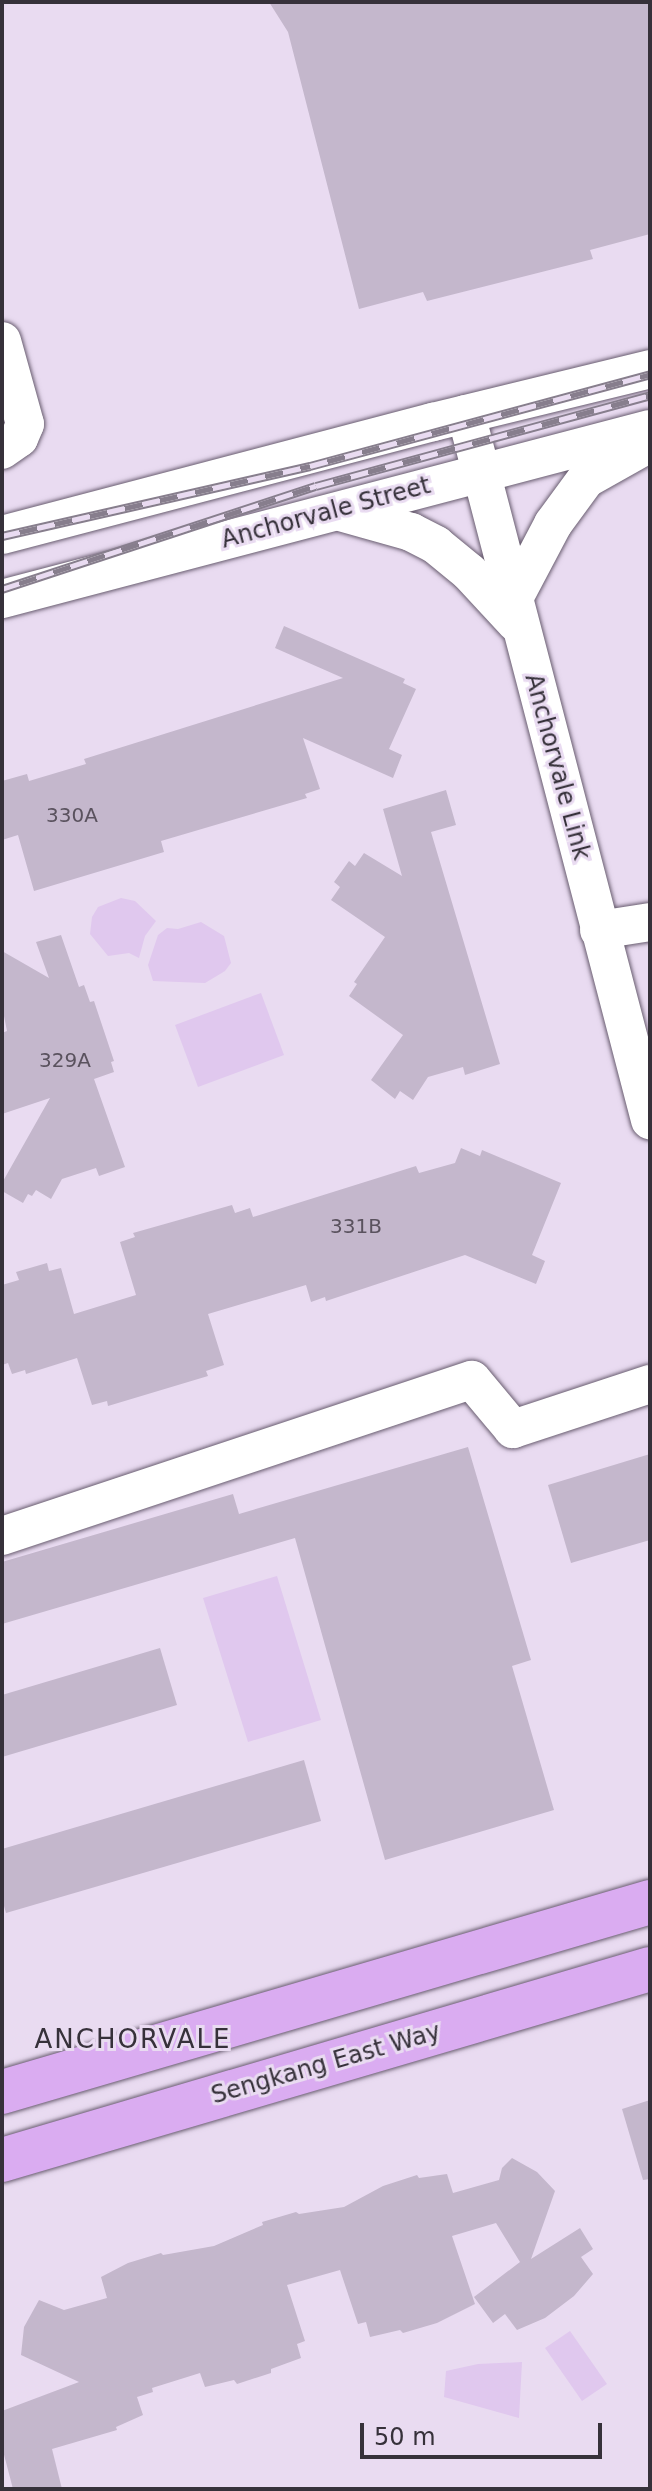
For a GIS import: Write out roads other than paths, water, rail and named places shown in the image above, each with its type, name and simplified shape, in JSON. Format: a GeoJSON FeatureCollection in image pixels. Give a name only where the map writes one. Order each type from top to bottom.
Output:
{"type":"FeatureCollection","features":[{"type":"Feature","properties":{"kind":"main road"},"geometry":{"type":"LineString","coordinates":[[2,2092],[650,1902]]}},
{"type":"Feature","properties":{"kind":"main road","name":"Sengkang East Way"},"geometry":{"type":"LineString","coordinates":[[2,2160],[650,1969]]}},
{"type":"Feature","properties":{"kind":"street"},"geometry":{"type":"LineString","coordinates":[[2,341],[25,424],[19,438],[2,450]]}},
{"type":"Feature","properties":{"kind":"street"},"geometry":{"type":"LineString","coordinates":[[2,535],[650,369]]}},
{"type":"Feature","properties":{"kind":"street","name":"Anchorvale Link"},"geometry":{"type":"LineString","coordinates":[[466,414],[650,1120]]}},
{"type":"Feature","properties":{"kind":"street","name":"Anchorvale Street"},"geometry":{"type":"LineString","coordinates":[[2,599],[650,429]]}},
{"type":"Feature","properties":{"kind":"street"},"geometry":{"type":"LineString","coordinates":[[334,510],[411,532],[436,545],[517,614],[553,524],[586,479],[650,443]]}},
{"type":"Feature","properties":{"kind":"street"},"geometry":{"type":"LineString","coordinates":[[599,930],[650,922]]}},
{"type":"Feature","properties":{"kind":"street"},"geometry":{"type":"LineString","coordinates":[[2,1536],[472,1380],[513,1429],[650,1384]]}},
{"type":"Feature","properties":{"kind":"railway"},"geometry":{"type":"LineString","coordinates":[[2,536],[310,466],[650,374]]}},
{"type":"Feature","properties":{"kind":"railway"},"geometry":{"type":"LineString","coordinates":[[2,589],[316,486],[650,395]]}},
{"type":"Feature","properties":{"kind":"district","name":"ANCHORVALE"},"geometry":{"type":"Point","coordinates":[133,2040]}}]}
